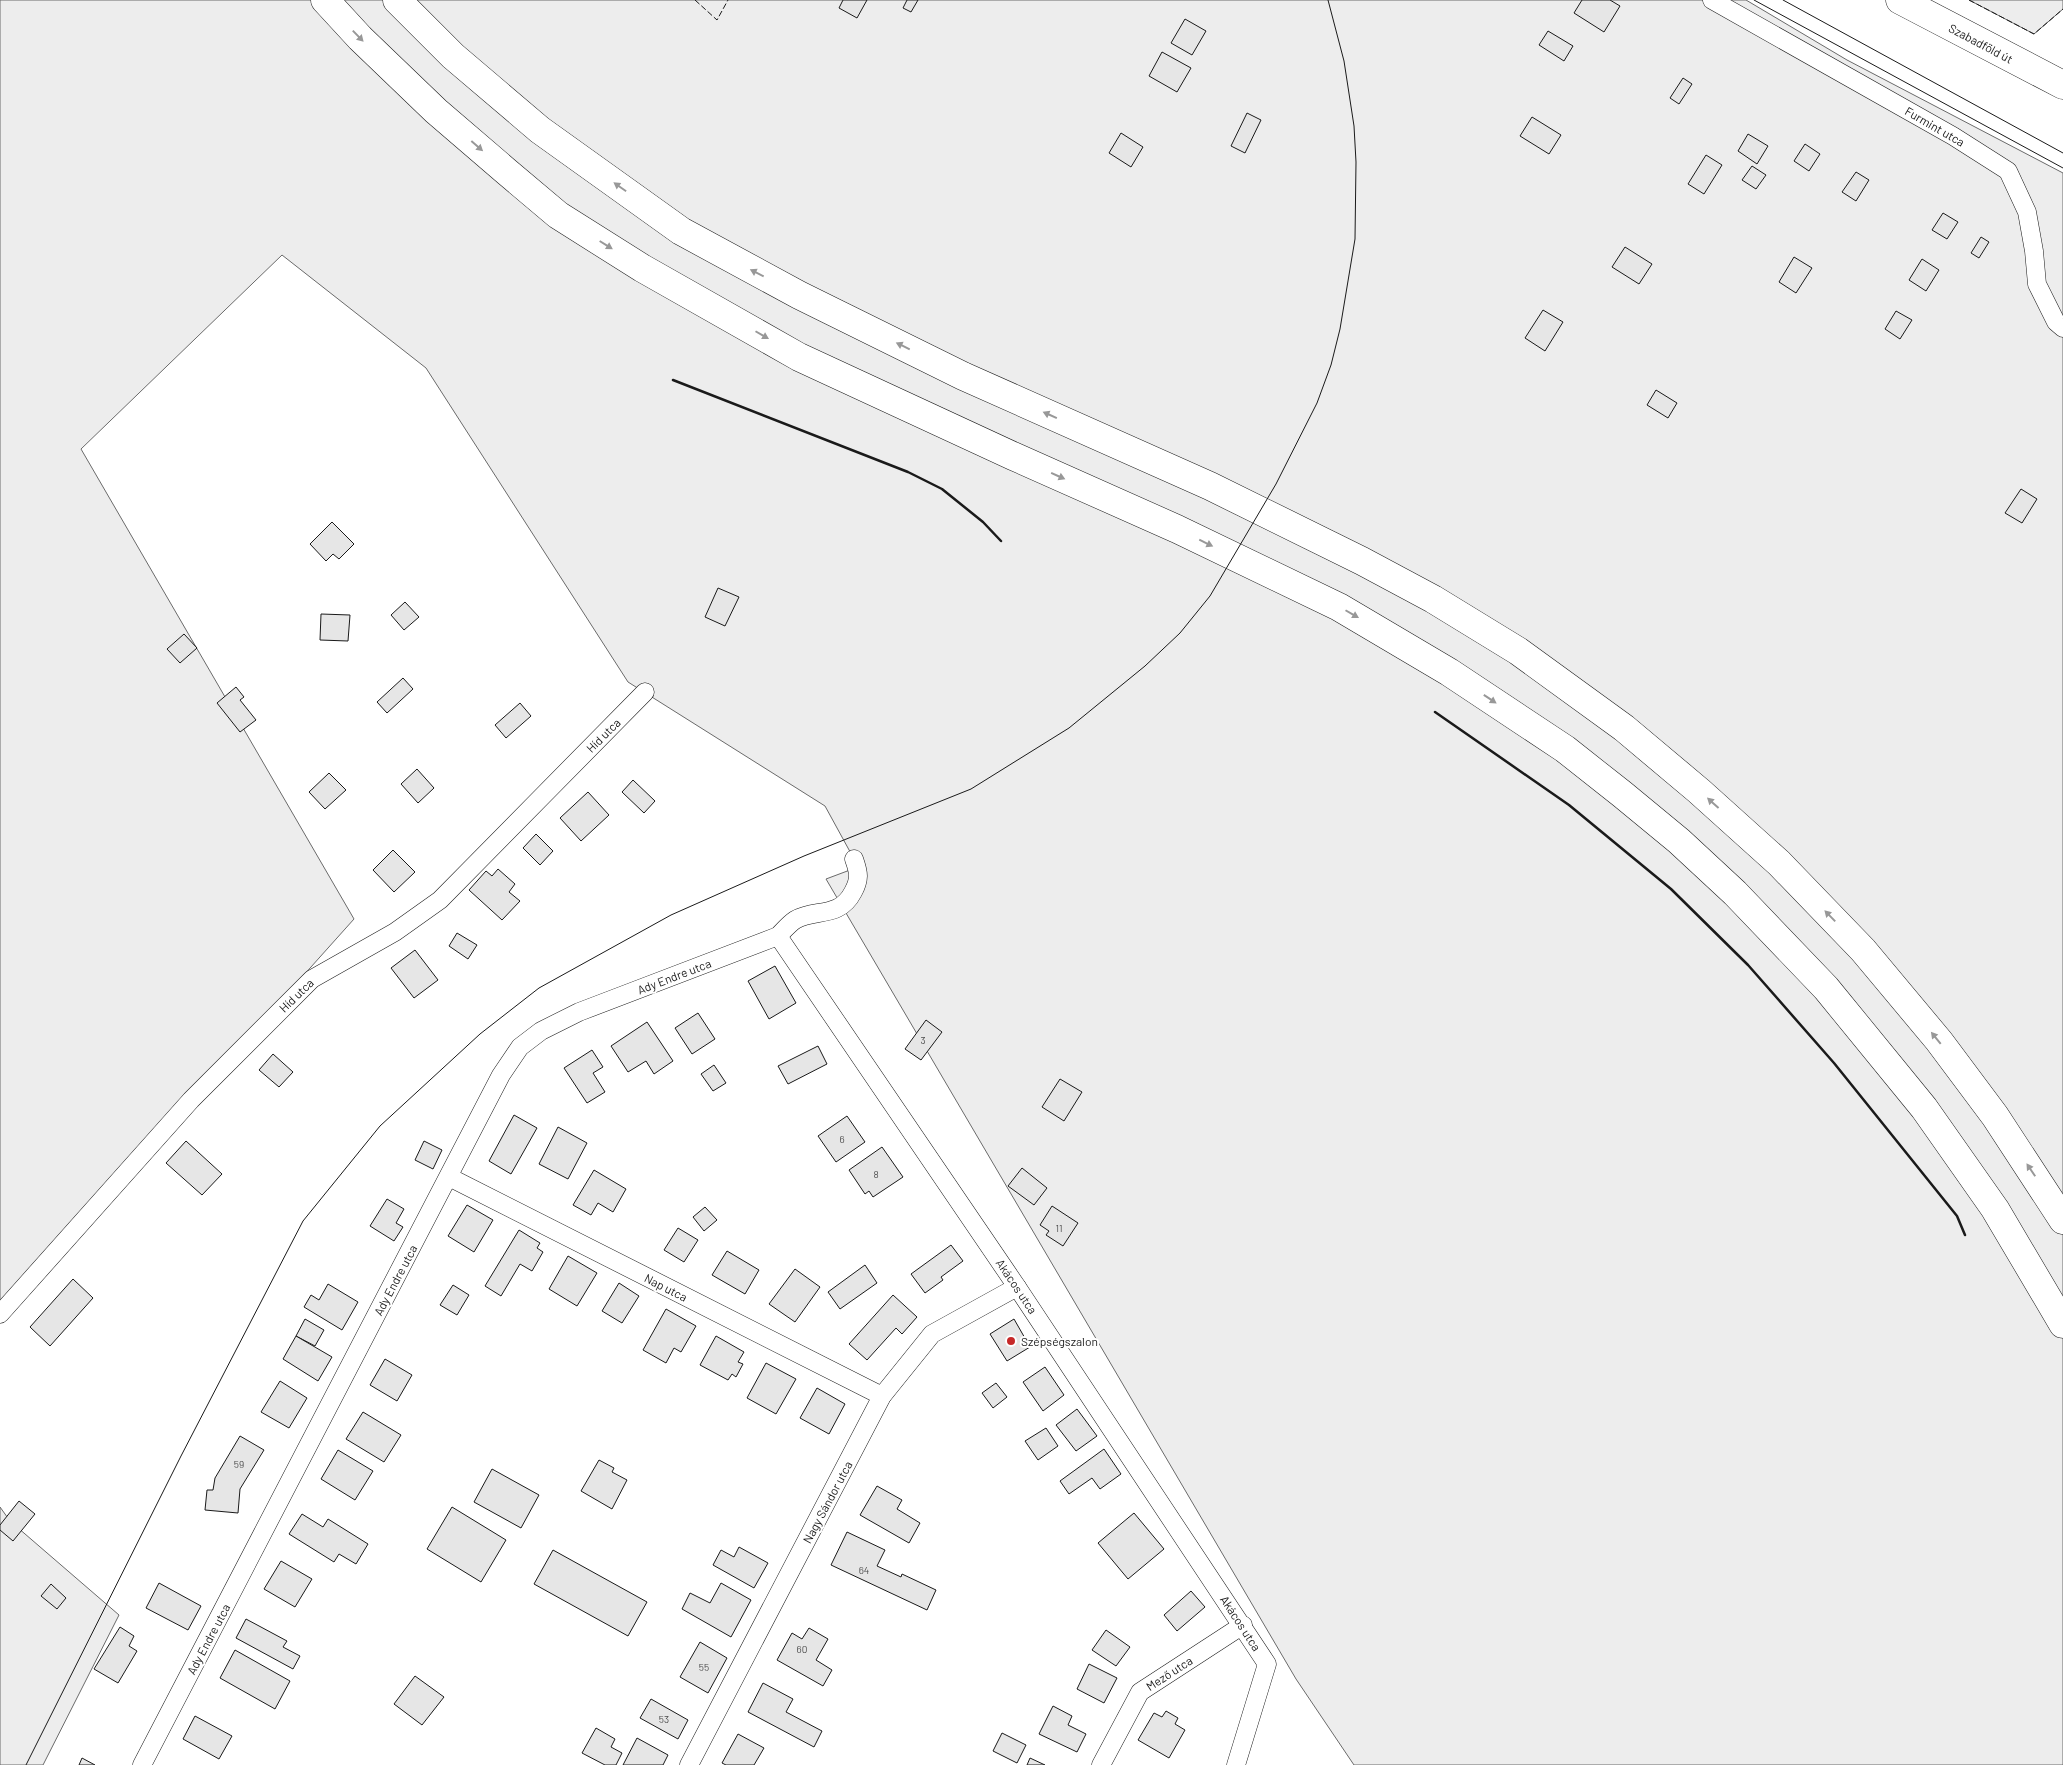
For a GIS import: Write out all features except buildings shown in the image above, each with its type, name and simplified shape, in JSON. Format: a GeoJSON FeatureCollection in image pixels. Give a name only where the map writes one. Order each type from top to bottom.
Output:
{"type":"FeatureCollection","features":[{"type":"Feature","properties":{"kind":"main road"},"geometry":{"type":"LineString","coordinates":[[325,0],[360,38],[436,111],[507,172],[558,215],[642,268],[799,356],[1013,456],[1177,529],[1339,607],[1449,672],[1565,750],[1622,794],[1679,842],[1735,894],[1826,988],[1930,1116],[1995,1209],[2063,1324]]}},
{"type":"Feature","properties":{"kind":"main road"},"geometry":{"type":"LineString","coordinates":[[397,0],[453,56],[540,130],[681,231],[791,291],[963,376],[1210,486],[1362,561],[1433,599],[1518,651],[1624,728],[1699,791],[1779,863],[1862,950],[1939,1041],[1978,1094],[2063,1220]]}},
{"type":"Feature","properties":{"kind":"main road","name":"Szabadföld út"},"geometry":{"type":"LineString","coordinates":[[1900,0],[2061,81]]}},
{"type":"Feature","properties":{"kind":"street","name":"Furmint utca"},"geometry":{"type":"LineString","coordinates":[[1712,0],[1953,136],[2008,171],[2027,212],[2034,251],[2037,284],[2056,322],[2063,328]]}},
{"type":"Feature","properties":{"kind":"street","name":"Híd utca"},"geometry":{"type":"LineString","coordinates":[[0,1314],[191,1100],[312,979],[395,932],[440,900],[645,692]]}},
{"type":"Feature","properties":{"kind":"street","name":"Ady Endre utca"},"geometry":{"type":"LineString","coordinates":[[142,1765],[501,1076],[520,1047],[541,1031],[579,1012],[778,936],[796,920],[835,909],[848,900],[857,885],[859,875],[854,859]]}},
{"type":"Feature","properties":{"kind":"street","name":"Akácos utca"},"geometry":{"type":"LineString","coordinates":[[778,936],[1017,1287],[1243,1625],[1267,1664],[1236,1765]]}},
{"type":"Feature","properties":{"kind":"street","name":"Nap utca"},"geometry":{"type":"LineString","coordinates":[[449,1177],[882,1396]]}},
{"type":"Feature","properties":{"kind":"street","name":"Nagy Sándor utca"},"geometry":{"type":"LineString","coordinates":[[689,1765],[882,1396],[932,1334],[1017,1287]]}},
{"type":"Feature","properties":{"kind":"street","name":"Mező utca"},"geometry":{"type":"LineString","coordinates":[[1100,1765],[1140,1692],[1243,1625]]}},
{"type":"Feature","properties":{"kind":"shaded area"},"geometry":{"type":"Polygon","coordinates":[[[0,0],[1746,0],[1847,60],[2063,173],[2063,1765],[1354,1765],[1296,1679],[826,879],[850,870],[854,859],[825,806],[628,682],[426,368],[282,255],[81,449],[354,919],[0,1314],[0,0]]]}},
{"type":"Feature","properties":{"kind":"shaded area"},"geometry":{"type":"Polygon","coordinates":[[[1969,0],[2063,0],[2063,9],[2034,34],[1969,0]]]}},
{"type":"Feature","properties":{"kind":"shaded area"},"geometry":{"type":"Polygon","coordinates":[[[0,1507],[10,1521],[119,1615],[43,1765],[0,1765],[0,1507]]]}},
{"type":"Feature","properties":{"kind":"tram line"},"geometry":{"type":"LineString","coordinates":[[26,1765],[181,1456],[303,1221],[380,1126],[480,1034],[539,988],[671,915],[804,856],[971,789],[1069,728],[1145,666],[1180,633],[1210,596],[1276,484],[1317,403],[1331,365],[1340,329],[1355,239],[1356,162],[1354,126],[1344,61],[1328,0]]}},
{"type":"Feature","properties":{"kind":"tram line"},"geometry":{"type":"LineString","coordinates":[[1754,0],[2063,168]]}},
{"type":"Feature","properties":{"kind":"tram line"},"geometry":{"type":"LineString","coordinates":[[1783,0],[2063,153]]}},
{"type":"Feature","properties":{"kind":"fence"},"geometry":{"type":"LineString","coordinates":[[695,0],[717,20],[728,0]]}},
{"type":"Feature","properties":{"kind":"fence"},"geometry":{"type":"LineString","coordinates":[[1969,0],[2034,34],[2063,9]]}},
{"type":"Feature","properties":{"kind":"wall"},"geometry":{"type":"LineString","coordinates":[[673,380],[908,472],[942,489],[983,522],[1001,541]]}},
{"type":"Feature","properties":{"kind":"wall"},"geometry":{"type":"LineString","coordinates":[[1435,712],[1569,805],[1671,889],[1748,965],[1834,1063],[1957,1216],[1965,1235]]}},
{"type":"Feature","properties":{"kind":"place","name":"Szépségszalon"},"geometry":{"type":"Point","coordinates":[1011,1341]}}]}
